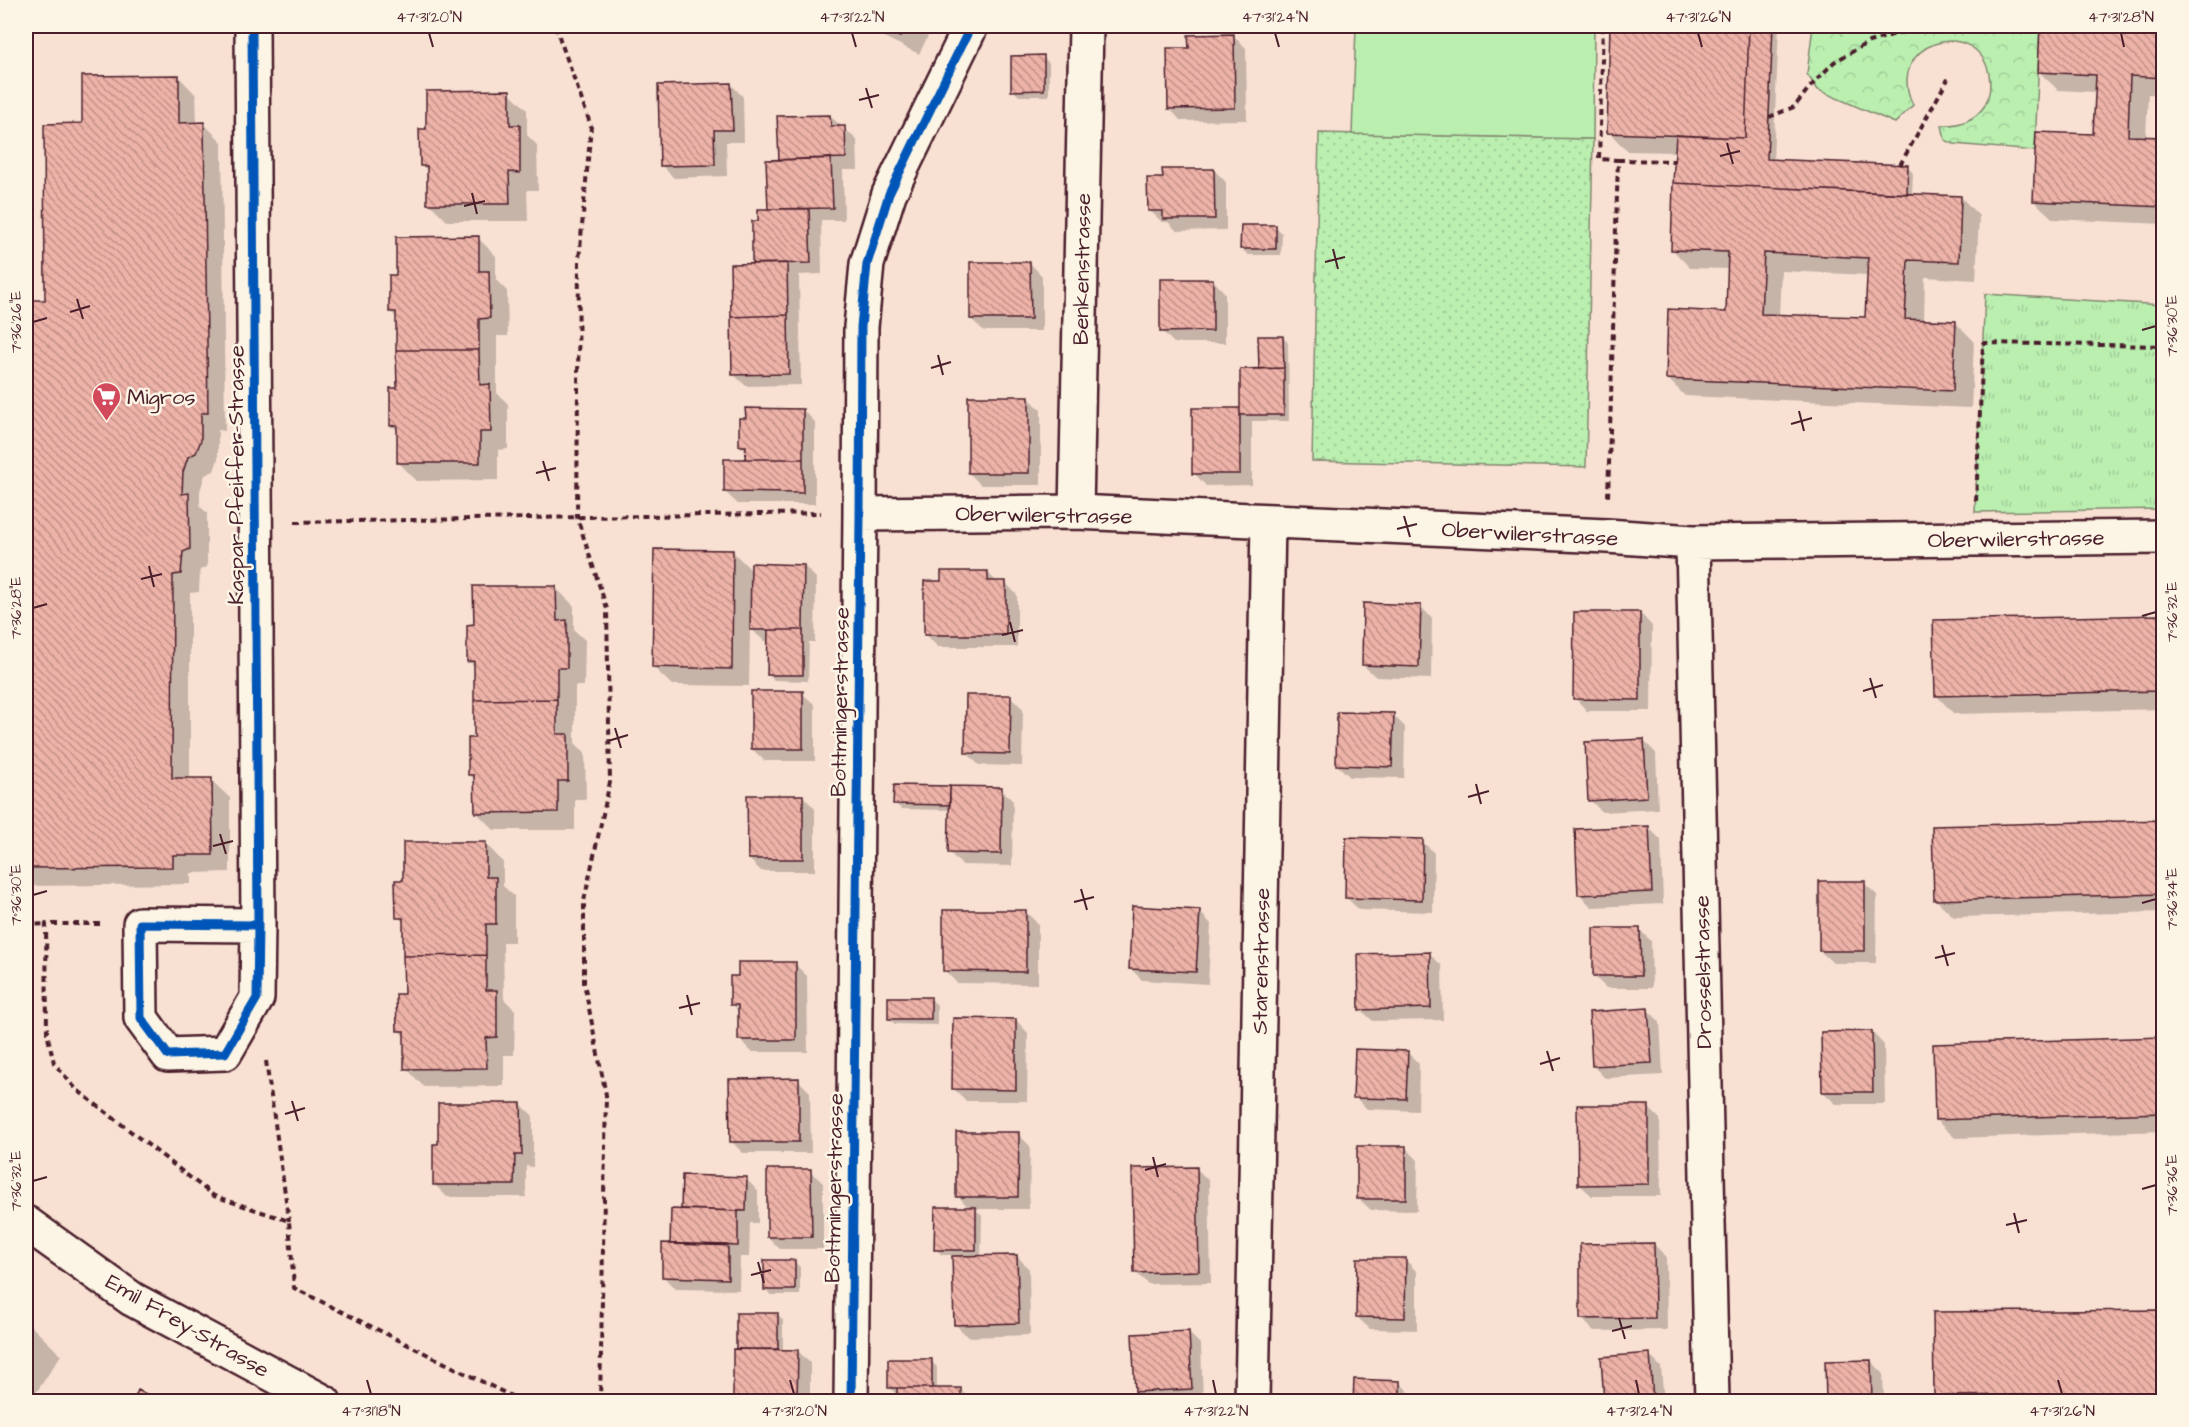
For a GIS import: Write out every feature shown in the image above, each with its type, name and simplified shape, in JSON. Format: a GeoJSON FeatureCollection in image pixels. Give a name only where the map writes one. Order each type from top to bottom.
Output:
{"type":"FeatureCollection","features":[{"type":"Feature","properties":{"kind":"street","name":"Kaspar Pfeiffer-Strasse"},"geometry":{"type":"LineString","coordinates":[[140,924],[141,1018],[168,1055],[225,1053],[257,998],[252,26]]}},
{"type":"Feature","properties":{"kind":"street","name":"Bottmingerstrasse"},"geometry":{"type":"LineString","coordinates":[[850,1401],[861,327],[867,264],[889,194],[971,26]]}},
{"type":"Feature","properties":{"kind":"street","name":"Benkenstrasse"},"geometry":{"type":"LineString","coordinates":[[1076,512],[1086,26]]}},
{"type":"Feature","properties":{"kind":"street","name":"Oberwilerstrasse"},"geometry":{"type":"LineString","coordinates":[[860,513],[1076,512],[1607,536],[1693,542],[2163,537]]}},
{"type":"Feature","properties":{"kind":"street","name":"Starenstrasse"},"geometry":{"type":"LineString","coordinates":[[1252,1401],[1268,521]]}},
{"type":"Feature","properties":{"kind":"street","name":"Drosselstrasse"},"geometry":{"type":"LineString","coordinates":[[1693,542],[1712,1401]]}},
{"type":"Feature","properties":{"kind":"street"},"geometry":{"type":"LineString","coordinates":[[140,924],[258,924]]}},
{"type":"Feature","properties":{"kind":"street","name":"Emil Frey-Strasse"},"geometry":{"type":"LineString","coordinates":[[26,1223],[132,1299],[324,1401]]}},
{"type":"Feature","properties":{"kind":"path"},"geometry":{"type":"LineString","coordinates":[[558,26],[557,31],[591,126],[579,260],[577,517],[607,609],[610,782],[584,901],[584,984],[606,1095],[600,1401]]}},
{"type":"Feature","properties":{"kind":"path"},"geometry":{"type":"LineString","coordinates":[[1603,26],[1599,159],[1674,161]]}},
{"type":"Feature","properties":{"kind":"path"},"geometry":{"type":"LineString","coordinates":[[1769,117],[1794,107],[1834,62],[1869,42],[1899,33],[1899,26]]}},
{"type":"Feature","properties":{"kind":"path"},"geometry":{"type":"LineString","coordinates":[[1900,165],[1948,79]]}},
{"type":"Feature","properties":{"kind":"path"},"geometry":{"type":"LineString","coordinates":[[1607,536],[1618,160]]}},
{"type":"Feature","properties":{"kind":"path"},"geometry":{"type":"LineString","coordinates":[[1975,539],[1983,343],[2163,346]]}},
{"type":"Feature","properties":{"kind":"path"},"geometry":{"type":"LineString","coordinates":[[255,523],[860,513]]}},
{"type":"Feature","properties":{"kind":"path"},"geometry":{"type":"LineString","coordinates":[[46,924],[47,1033],[54,1063],[76,1089],[214,1196],[289,1221]]}},
{"type":"Feature","properties":{"kind":"path"},"geometry":{"type":"LineString","coordinates":[[26,925],[140,924]]}},
{"type":"Feature","properties":{"kind":"path"},"geometry":{"type":"LineString","coordinates":[[266,1057],[289,1221],[294,1288],[523,1401]]}},
{"type":"Feature","properties":{"kind":"green space"},"geometry":{"type":"Polygon","coordinates":[[[1356,26],[1594,26],[1593,139],[1352,134],[1356,26]]]}},
{"type":"Feature","properties":{"kind":"green space"},"geometry":{"type":"Polygon","coordinates":[[[1813,26],[2040,26],[2035,151],[1954,144],[1945,140],[1942,125],[1961,123],[1977,115],[1985,105],[1989,93],[1989,74],[1981,56],[1968,45],[1952,41],[1935,44],[1921,52],[1911,65],[1907,83],[1913,105],[1895,123],[1818,90],[1807,74],[1813,26]]]}},
{"type":"Feature","properties":{"kind":"green space"},"geometry":{"type":"Polygon","coordinates":[[[1319,133],[1593,139],[1586,467],[1312,461],[1319,133]]]}},
{"type":"Feature","properties":{"kind":"green space"},"geometry":{"type":"Polygon","coordinates":[[[1985,294],[2163,305],[2163,509],[1975,512],[1985,294]]]}},
{"type":"Feature","properties":{"kind":"building"},"geometry":{"type":"Polygon","coordinates":[[[877,26],[906,26],[900,37],[877,26]]]}},
{"type":"Feature","properties":{"kind":"building"},"geometry":{"type":"Polygon","coordinates":[[[1610,26],[1749,26],[1745,138],[1607,133],[1610,26]]]}},
{"type":"Feature","properties":{"kind":"building"},"geometry":{"type":"Polygon","coordinates":[[[1749,26],[1773,26],[1767,159],[1908,165],[1907,194],[1673,183],[1676,135],[1745,138],[1749,26]]]}},
{"type":"Feature","properties":{"kind":"building"},"geometry":{"type":"Polygon","coordinates":[[[2040,26],[2164,26],[2164,78],[2130,76],[2128,136],[2164,137],[2164,207],[2033,201],[2036,132],[2093,134],[2096,75],[2038,72],[2040,26]]]}},
{"type":"Feature","properties":{"kind":"building"},"geometry":{"type":"Polygon","coordinates":[[[1234,34],[1235,108],[1168,109],[1167,48],[1189,48],[1188,35],[1234,34]]]}},
{"type":"Feature","properties":{"kind":"building"},"geometry":{"type":"Polygon","coordinates":[[[1044,55],[1044,90],[1011,91],[1011,56],[1044,55]]]}},
{"type":"Feature","properties":{"kind":"building"},"geometry":{"type":"Polygon","coordinates":[[[179,75],[179,123],[204,122],[208,413],[201,413],[201,440],[196,453],[188,457],[183,472],[182,494],[189,493],[190,549],[183,552],[181,574],[173,575],[172,778],[212,778],[213,855],[173,855],[173,867],[26,868],[26,300],[45,300],[44,124],[82,123],[82,76],[179,75]]]}},
{"type":"Feature","properties":{"kind":"building"},"geometry":{"type":"Polygon","coordinates":[[[731,83],[733,130],[714,130],[715,165],[660,166],[658,85],[731,83]]]}},
{"type":"Feature","properties":{"kind":"building"},"geometry":{"type":"Polygon","coordinates":[[[510,90],[510,125],[520,125],[520,173],[509,172],[510,204],[427,204],[427,166],[420,166],[419,129],[426,129],[426,91],[510,90]]]}},
{"type":"Feature","properties":{"kind":"building"},"geometry":{"type":"Polygon","coordinates":[[[830,115],[831,126],[845,126],[846,158],[779,160],[777,116],[830,115]]]}},
{"type":"Feature","properties":{"kind":"building"},"geometry":{"type":"Polygon","coordinates":[[[831,158],[833,208],[768,209],[766,160],[831,158]]]}},
{"type":"Feature","properties":{"kind":"building"},"geometry":{"type":"Polygon","coordinates":[[[1162,169],[1214,169],[1215,219],[1163,219],[1163,211],[1148,211],[1147,178],[1163,178],[1162,169]]]}},
{"type":"Feature","properties":{"kind":"building"},"geometry":{"type":"Polygon","coordinates":[[[1673,183],[1961,196],[1959,262],[1908,260],[1905,319],[1956,321],[1953,391],[1666,379],[1668,309],[1726,312],[1728,252],[1671,250],[1673,183]],[[1764,253],[1761,314],[1865,317],[1868,258],[1764,253]]]}},
{"type":"Feature","properties":{"kind":"building"},"geometry":{"type":"Polygon","coordinates":[[[758,209],[809,209],[811,263],[752,264],[752,221],[758,221],[758,209]]]}},
{"type":"Feature","properties":{"kind":"building"},"geometry":{"type":"Polygon","coordinates":[[[1241,225],[1276,225],[1276,249],[1240,249],[1241,225]]]}},
{"type":"Feature","properties":{"kind":"building"},"geometry":{"type":"Polygon","coordinates":[[[479,236],[479,271],[489,271],[490,318],[479,319],[479,350],[396,350],[396,312],[389,312],[389,275],[396,275],[396,237],[479,236]]]}},
{"type":"Feature","properties":{"kind":"building"},"geometry":{"type":"Polygon","coordinates":[[[970,262],[1030,262],[1031,319],[970,319],[970,262]]]}},
{"type":"Feature","properties":{"kind":"building"},"geometry":{"type":"Polygon","coordinates":[[[787,263],[788,315],[731,317],[730,264],[787,263]]]}},
{"type":"Feature","properties":{"kind":"building"},"geometry":{"type":"Polygon","coordinates":[[[1160,279],[1213,279],[1213,331],[1160,332],[1160,279]]]}},
{"type":"Feature","properties":{"kind":"building"},"geometry":{"type":"Polygon","coordinates":[[[788,315],[789,374],[732,375],[731,317],[788,315]]]}},
{"type":"Feature","properties":{"kind":"building"},"geometry":{"type":"Polygon","coordinates":[[[1258,336],[1283,336],[1284,368],[1259,369],[1258,336]]]}},
{"type":"Feature","properties":{"kind":"building"},"geometry":{"type":"Polygon","coordinates":[[[396,350],[479,350],[480,385],[490,384],[491,432],[480,432],[480,463],[397,463],[397,425],[390,426],[390,388],[397,388],[396,350]]]}},
{"type":"Feature","properties":{"kind":"building"},"geometry":{"type":"Polygon","coordinates":[[[1284,368],[1284,415],[1240,415],[1240,369],[1284,368]]]}},
{"type":"Feature","properties":{"kind":"building"},"geometry":{"type":"Polygon","coordinates":[[[968,396],[1029,396],[1029,473],[968,473],[968,396]]]}},
{"type":"Feature","properties":{"kind":"building"},"geometry":{"type":"Polygon","coordinates":[[[745,408],[803,409],[803,459],[745,459],[746,446],[739,446],[739,418],[746,418],[745,408]]]}},
{"type":"Feature","properties":{"kind":"building"},"geometry":{"type":"Polygon","coordinates":[[[1192,408],[1240,408],[1240,474],[1192,474],[1192,408]]]}},
{"type":"Feature","properties":{"kind":"building"},"geometry":{"type":"Polygon","coordinates":[[[724,459],[803,459],[803,493],[724,492],[724,459]]]}},
{"type":"Feature","properties":{"kind":"building"},"geometry":{"type":"Polygon","coordinates":[[[654,549],[733,550],[732,669],[652,667],[654,549]]]}},
{"type":"Feature","properties":{"kind":"building"},"geometry":{"type":"Polygon","coordinates":[[[751,563],[804,565],[803,630],[750,630],[751,563]]]}},
{"type":"Feature","properties":{"kind":"building"},"geometry":{"type":"Polygon","coordinates":[[[941,571],[988,571],[988,581],[1006,581],[1006,635],[924,635],[924,581],[941,581],[941,571]]]}},
{"type":"Feature","properties":{"kind":"building"},"geometry":{"type":"Polygon","coordinates":[[[473,586],[556,586],[557,621],[567,620],[567,668],[557,668],[557,699],[474,700],[474,661],[467,662],[467,625],[474,624],[473,586]]]}},
{"type":"Feature","properties":{"kind":"building"},"geometry":{"type":"Polygon","coordinates":[[[1363,603],[1421,605],[1419,667],[1362,665],[1363,603]]]}},
{"type":"Feature","properties":{"kind":"building"},"geometry":{"type":"Polygon","coordinates":[[[1574,612],[1640,612],[1640,700],[1573,699],[1574,612]]]}},
{"type":"Feature","properties":{"kind":"building"},"geometry":{"type":"Polygon","coordinates":[[[2161,615],[2162,691],[1935,696],[1933,620],[2161,615]]]}},
{"type":"Feature","properties":{"kind":"building"},"geometry":{"type":"Polygon","coordinates":[[[768,630],[803,630],[803,675],[767,675],[768,630]]]}},
{"type":"Feature","properties":{"kind":"building"},"geometry":{"type":"Polygon","coordinates":[[[751,691],[803,691],[803,749],[751,749],[751,691]]]}},
{"type":"Feature","properties":{"kind":"building"},"geometry":{"type":"Polygon","coordinates":[[[966,695],[1011,695],[1010,754],[965,753],[966,695]]]}},
{"type":"Feature","properties":{"kind":"building"},"geometry":{"type":"Polygon","coordinates":[[[557,699],[557,734],[568,734],[568,781],[558,781],[558,812],[475,813],[474,775],[468,775],[468,738],[474,738],[474,700],[557,699]]]}},
{"type":"Feature","properties":{"kind":"building"},"geometry":{"type":"Polygon","coordinates":[[[1337,712],[1394,713],[1392,767],[1336,765],[1337,712]]]}},
{"type":"Feature","properties":{"kind":"building"},"geometry":{"type":"Polygon","coordinates":[[[1644,739],[1647,797],[1588,801],[1585,742],[1644,739]]]}},
{"type":"Feature","properties":{"kind":"building"},"geometry":{"type":"Polygon","coordinates":[[[894,785],[950,786],[950,805],[893,804],[894,785]]]}},
{"type":"Feature","properties":{"kind":"building"},"geometry":{"type":"Polygon","coordinates":[[[950,786],[1002,787],[1001,854],[948,853],[950,786]]]}},
{"type":"Feature","properties":{"kind":"building"},"geometry":{"type":"Polygon","coordinates":[[[747,795],[803,795],[803,859],[748,859],[747,795]]]}},
{"type":"Feature","properties":{"kind":"building"},"geometry":{"type":"Polygon","coordinates":[[[2164,820],[2164,894],[1934,900],[1932,826],[2164,820]]]}},
{"type":"Feature","properties":{"kind":"building"},"geometry":{"type":"Polygon","coordinates":[[[1649,826],[1652,892],[1578,895],[1575,829],[1649,826]]]}},
{"type":"Feature","properties":{"kind":"building"},"geometry":{"type":"Polygon","coordinates":[[[1346,837],[1423,839],[1422,900],[1345,898],[1346,837]]]}},
{"type":"Feature","properties":{"kind":"building"},"geometry":{"type":"Polygon","coordinates":[[[403,842],[486,842],[486,877],[496,877],[496,924],[486,924],[486,955],[403,956],[403,918],[396,918],[395,880],[403,880],[403,842]]]}},
{"type":"Feature","properties":{"kind":"building"},"geometry":{"type":"Polygon","coordinates":[[[1819,881],[1865,881],[1865,951],[1819,951],[1819,881]]]}},
{"type":"Feature","properties":{"kind":"building"},"geometry":{"type":"Polygon","coordinates":[[[1132,906],[1200,910],[1196,972],[1129,969],[1132,906]]]}},
{"type":"Feature","properties":{"kind":"building"},"geometry":{"type":"Polygon","coordinates":[[[943,910],[1026,910],[1026,972],[943,971],[943,910]]]}},
{"type":"Feature","properties":{"kind":"building"},"geometry":{"type":"Polygon","coordinates":[[[1593,928],[1640,928],[1641,976],[1593,976],[1593,928]]]}},
{"type":"Feature","properties":{"kind":"building"},"geometry":{"type":"Polygon","coordinates":[[[1430,952],[1431,1008],[1359,1010],[1358,954],[1430,952]]]}},
{"type":"Feature","properties":{"kind":"building"},"geometry":{"type":"Polygon","coordinates":[[[486,955],[486,990],[497,990],[497,1037],[486,1038],[487,1068],[404,1069],[404,1031],[397,1031],[396,994],[404,994],[403,956],[486,955]]]}},
{"type":"Feature","properties":{"kind":"building"},"geometry":{"type":"Polygon","coordinates":[[[738,962],[796,962],[796,1040],[738,1040],[738,1005],[730,1005],[730,976],[738,976],[738,962]]]}},
{"type":"Feature","properties":{"kind":"building"},"geometry":{"type":"Polygon","coordinates":[[[888,997],[931,997],[931,1019],[888,1019],[888,997]]]}},
{"type":"Feature","properties":{"kind":"building"},"geometry":{"type":"Polygon","coordinates":[[[1648,1008],[1652,1063],[1592,1066],[1589,1012],[1648,1008]]]}},
{"type":"Feature","properties":{"kind":"building"},"geometry":{"type":"Polygon","coordinates":[[[953,1018],[1016,1019],[1016,1090],[952,1089],[953,1018]]]}},
{"type":"Feature","properties":{"kind":"building"},"geometry":{"type":"Polygon","coordinates":[[[1872,1031],[1873,1092],[1822,1092],[1821,1032],[1872,1031]]]}},
{"type":"Feature","properties":{"kind":"building"},"geometry":{"type":"Polygon","coordinates":[[[2164,1037],[2164,1113],[1935,1120],[1933,1044],[2164,1037]]]}},
{"type":"Feature","properties":{"kind":"building"},"geometry":{"type":"Polygon","coordinates":[[[1355,1049],[1408,1051],[1406,1099],[1353,1098],[1355,1049]]]}},
{"type":"Feature","properties":{"kind":"building"},"geometry":{"type":"Polygon","coordinates":[[[799,1078],[799,1142],[730,1142],[729,1079],[799,1078]]]}},
{"type":"Feature","properties":{"kind":"building"},"geometry":{"type":"Polygon","coordinates":[[[438,1103],[521,1103],[522,1155],[515,1155],[514,1185],[433,1185],[433,1144],[438,1144],[438,1103]]]}},
{"type":"Feature","properties":{"kind":"building"},"geometry":{"type":"Polygon","coordinates":[[[1577,1105],[1649,1105],[1649,1184],[1578,1185],[1577,1105]]]}},
{"type":"Feature","properties":{"kind":"building"},"geometry":{"type":"Polygon","coordinates":[[[956,1132],[1019,1132],[1018,1197],[956,1197],[956,1132]]]}},
{"type":"Feature","properties":{"kind":"building"},"geometry":{"type":"Polygon","coordinates":[[[1357,1146],[1406,1146],[1406,1199],[1357,1199],[1357,1146]]]}},
{"type":"Feature","properties":{"kind":"building"},"geometry":{"type":"Polygon","coordinates":[[[1197,1167],[1199,1271],[1134,1273],[1132,1168],[1197,1167]]]}},
{"type":"Feature","properties":{"kind":"building"},"geometry":{"type":"Polygon","coordinates":[[[767,1169],[811,1169],[812,1237],[767,1237],[767,1169]]]}},
{"type":"Feature","properties":{"kind":"building"},"geometry":{"type":"Polygon","coordinates":[[[682,1175],[747,1177],[746,1211],[681,1209],[682,1175]]]}},
{"type":"Feature","properties":{"kind":"building"},"geometry":{"type":"Polygon","coordinates":[[[935,1207],[976,1207],[976,1250],[934,1250],[935,1207]]]}},
{"type":"Feature","properties":{"kind":"building"},"geometry":{"type":"Polygon","coordinates":[[[671,1209],[738,1211],[738,1246],[670,1244],[671,1209]]]}},
{"type":"Feature","properties":{"kind":"building"},"geometry":{"type":"Polygon","coordinates":[[[662,1243],[728,1245],[728,1279],[662,1277],[662,1243]]]}},
{"type":"Feature","properties":{"kind":"building"},"geometry":{"type":"Polygon","coordinates":[[[1654,1243],[1655,1318],[1580,1319],[1580,1244],[1654,1243]]]}},
{"type":"Feature","properties":{"kind":"building"},"geometry":{"type":"Polygon","coordinates":[[[1017,1255],[1019,1323],[954,1325],[952,1256],[1017,1255]]]}},
{"type":"Feature","properties":{"kind":"building"},"geometry":{"type":"Polygon","coordinates":[[[1357,1258],[1406,1258],[1405,1318],[1356,1317],[1357,1258]]]}},
{"type":"Feature","properties":{"kind":"building"},"geometry":{"type":"Polygon","coordinates":[[[764,1260],[795,1260],[795,1290],[764,1290],[764,1260]]]}},
{"type":"Feature","properties":{"kind":"building"},"geometry":{"type":"Polygon","coordinates":[[[2164,1310],[2164,1394],[1934,1396],[1933,1312],[2164,1310]]]}},
{"type":"Feature","properties":{"kind":"building"},"geometry":{"type":"Polygon","coordinates":[[[736,1313],[778,1313],[778,1349],[736,1349],[736,1313]]]}},
{"type":"Feature","properties":{"kind":"building"},"geometry":{"type":"Polygon","coordinates":[[[1189,1331],[1192,1389],[1135,1392],[1132,1334],[1189,1331]]]}},
{"type":"Feature","properties":{"kind":"building"},"geometry":{"type":"Polygon","coordinates":[[[733,1349],[798,1350],[797,1402],[733,1402],[733,1349]]]}},
{"type":"Feature","properties":{"kind":"building"},"geometry":{"type":"Polygon","coordinates":[[[1650,1353],[1653,1402],[1604,1402],[1601,1357],[1650,1353]]]}},
{"type":"Feature","properties":{"kind":"building"},"geometry":{"type":"Polygon","coordinates":[[[888,1359],[932,1359],[932,1388],[888,1388],[888,1359]]]}},
{"type":"Feature","properties":{"kind":"building"},"geometry":{"type":"Polygon","coordinates":[[[1871,1360],[1872,1402],[1826,1402],[1825,1361],[1871,1360]]]}},
{"type":"Feature","properties":{"kind":"building"},"geometry":{"type":"Polygon","coordinates":[[[1354,1379],[1400,1381],[1400,1402],[1353,1402],[1354,1379]]]}},
{"type":"Feature","properties":{"kind":"building"},"geometry":{"type":"Polygon","coordinates":[[[897,1388],[961,1388],[961,1402],[897,1402],[897,1388]]]}},
{"type":"Feature","properties":{"kind":"building"},"geometry":{"type":"Polygon","coordinates":[[[138,1390],[162,1402],[133,1402],[138,1390]]]}},
{"type":"Feature","properties":{"kind":"marked path"},"geometry":{"type":"LineString","coordinates":[[313,1402],[316,1397]]}},
{"type":"Feature","properties":{"kind":"cycle path"},"geometry":{"type":"LineString","coordinates":[[252,26],[258,925],[257,998],[225,1053],[168,1055],[141,1018],[140,924],[258,925]]}},
{"type":"Feature","properties":{"kind":"cycle path"},"geometry":{"type":"LineString","coordinates":[[851,1402],[861,327],[867,264],[889,194],[971,26]]}},
{"type":"Feature","properties":{"kind":"place","name":"Migros"},"geometry":{"type":"Point","coordinates":[106,422]}}]}
